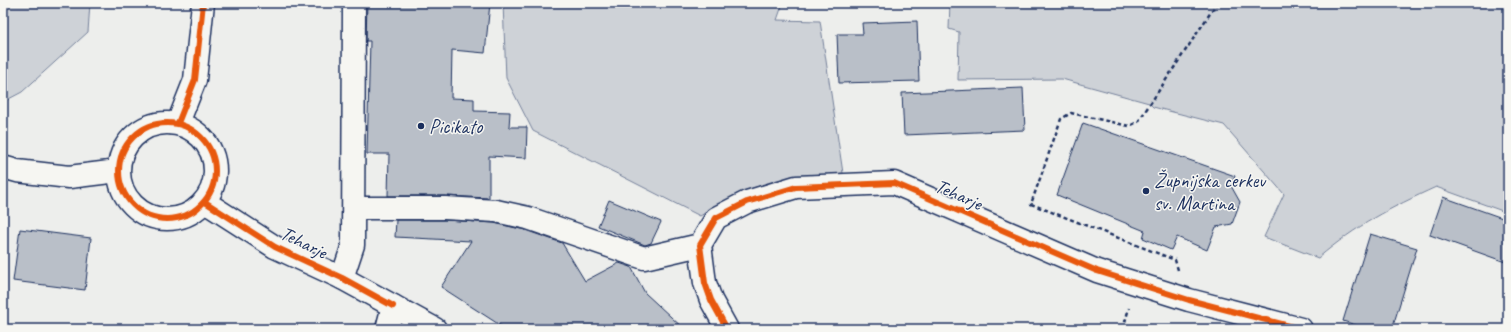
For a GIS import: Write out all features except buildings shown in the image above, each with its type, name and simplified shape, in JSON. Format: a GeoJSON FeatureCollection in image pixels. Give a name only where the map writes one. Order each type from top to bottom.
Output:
{"type":"FeatureCollection","features":[{"type":"Feature","properties":{"kind":"street"},"geometry":{"type":"LineString","coordinates":[[178,123],[195,80],[203,3]]}},
{"type":"Feature","properties":{"kind":"street"},"geometry":{"type":"LineString","coordinates":[[342,278],[353,245],[354,3]]}},
{"type":"Feature","properties":{"kind":"street"},"geometry":{"type":"LineString","coordinates":[[154,123],[178,123],[201,135],[214,158],[215,180],[205,202],[187,215],[164,220],[140,212],[124,195],[118,172],[122,149],[136,132],[154,123]]}},
{"type":"Feature","properties":{"kind":"street"},"geometry":{"type":"LineString","coordinates":[[3,166],[18,170],[69,177],[118,172]]}},
{"type":"Feature","properties":{"kind":"street","name":"Teharje"},"geometry":{"type":"LineString","coordinates":[[700,245],[716,218],[747,202],[796,187],[894,183],[1097,272],[1189,300],[1301,329]]}},
{"type":"Feature","properties":{"kind":"street","name":"Teharje"},"geometry":{"type":"LineString","coordinates":[[205,202],[275,247],[342,278],[435,329]]}},
{"type":"Feature","properties":{"kind":"street"},"geometry":{"type":"LineString","coordinates":[[354,208],[445,208],[496,210],[528,218],[644,258],[700,245],[705,283],[711,300],[727,329]]}},
{"type":"Feature","properties":{"kind":"street"},"geometry":{"type":"LineString","coordinates":[[387,329],[393,306]]}},
{"type":"Feature","properties":{"kind":"path"},"geometry":{"type":"LineString","coordinates":[[1189,300],[1175,260],[1031,204],[1061,119],[1071,113],[1129,126],[1138,122],[1217,3]]}},
{"type":"Feature","properties":{"kind":"shaded area"},"geometry":{"type":"Polygon","coordinates":[[[3,3],[90,3],[88,32],[22,92],[3,102],[3,3]]]}},
{"type":"Feature","properties":{"kind":"shaded area"},"geometry":{"type":"Polygon","coordinates":[[[503,3],[783,3],[777,20],[820,21],[843,173],[759,186],[737,194],[700,216],[533,131],[506,78],[503,3]]]}},
{"type":"Feature","properties":{"kind":"shaded area"},"geometry":{"type":"Polygon","coordinates":[[[950,3],[1508,3],[1508,213],[1436,187],[1374,218],[1332,246],[1318,258],[1264,237],[1284,194],[1224,125],[1153,107],[1149,103],[1062,79],[958,80],[959,32],[949,29],[950,3]]]}},
{"type":"Feature","properties":{"kind":"cycle path"},"geometry":{"type":"LineString","coordinates":[[178,123],[195,80],[203,3]]}},
{"type":"Feature","properties":{"kind":"cycle path"},"geometry":{"type":"LineString","coordinates":[[167,123],[185,126],[201,137],[212,153],[215,171],[212,189],[201,205],[185,216],[167,219],[149,216],[133,205],[122,189],[119,171],[122,153],[133,137],[149,126],[167,123]]}},
{"type":"Feature","properties":{"kind":"cycle path"},"geometry":{"type":"LineString","coordinates":[[727,329],[711,300],[705,283],[700,245],[716,218],[747,202],[796,187],[894,183],[1097,271],[1189,300],[1301,329]]}},
{"type":"Feature","properties":{"kind":"cycle path"},"geometry":{"type":"LineString","coordinates":[[205,202],[275,247],[342,278],[393,306]]}},
{"type":"Feature","properties":{"kind":"place","name":"Picikato"},"geometry":{"type":"Point","coordinates":[421,126]}},
{"type":"Feature","properties":{"kind":"place","name":"Župnijska cerkev sv. Martina"},"geometry":{"type":"Point","coordinates":[1146,191]}}]}
